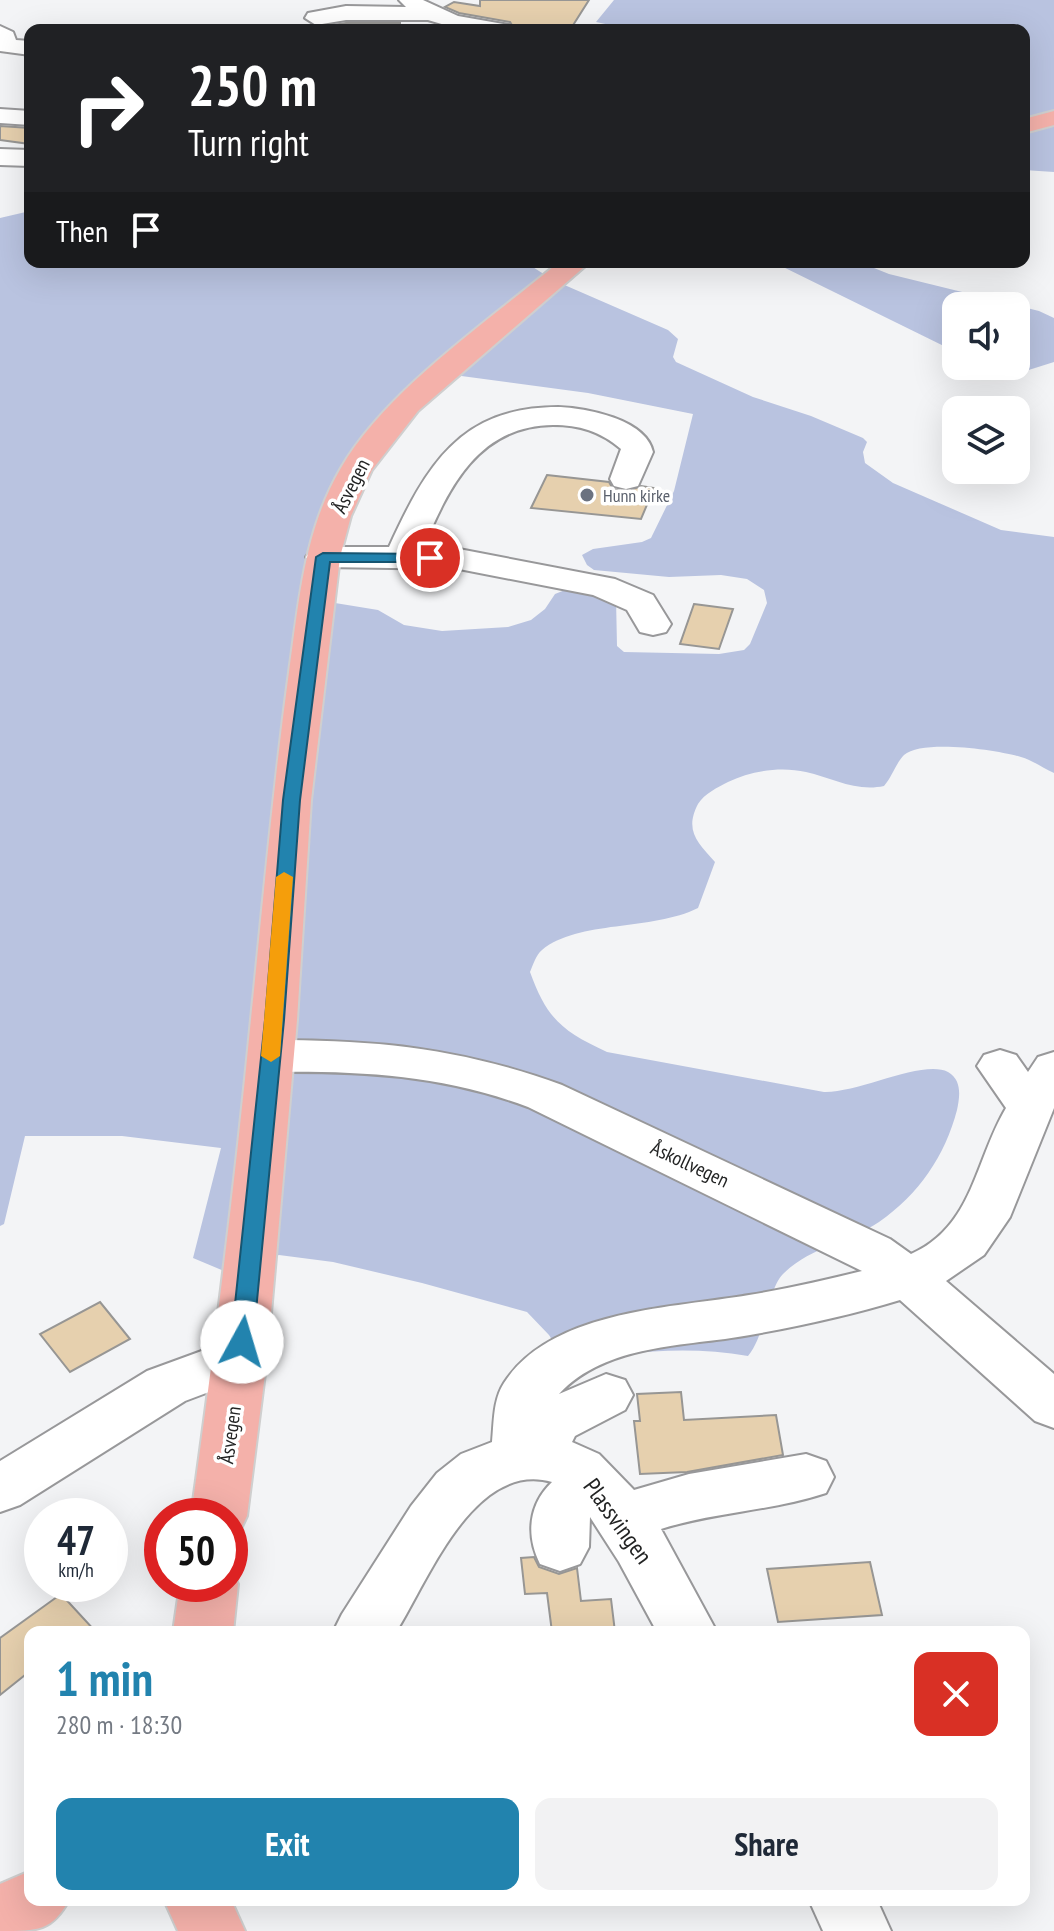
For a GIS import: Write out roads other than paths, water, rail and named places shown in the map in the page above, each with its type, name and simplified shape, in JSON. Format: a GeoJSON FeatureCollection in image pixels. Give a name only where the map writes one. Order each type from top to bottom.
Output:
{"type":"FeatureCollection","features":[{"type":"Feature","properties":{"kind":"main road"},"geometry":{"type":"LineString","coordinates":[[1030,124],[1054,118]]}},
{"type":"Feature","properties":{"kind":"main road","name":"Åsvegen"},"geometry":{"type":"LineString","coordinates":[[221,1498],[240,1358],[271,1056],[291,800],[323,557],[334,516],[357,468],[407,404],[569,268]]}},
{"type":"Feature","properties":{"kind":"main road"},"geometry":{"type":"LineString","coordinates":[[204,1626],[207,1602]]}},
{"type":"Feature","properties":{"kind":"main road"},"geometry":{"type":"LineString","coordinates":[[0,1919],[25,1906]]}},
{"type":"Feature","properties":{"kind":"main road"},"geometry":{"type":"LineString","coordinates":[[200,1906],[212,1931]]}},
{"type":"Feature","properties":{"kind":"street"},"geometry":{"type":"LineString","coordinates":[[411,0],[481,24]]}},
{"type":"Feature","properties":{"kind":"street"},"geometry":{"type":"LineString","coordinates":[[316,18],[424,7]]}},
{"type":"Feature","properties":{"kind":"street"},"geometry":{"type":"LineString","coordinates":[[1,42],[24,47]]}},
{"type":"Feature","properties":{"kind":"street"},"geometry":{"type":"LineString","coordinates":[[0,116],[24,118]]}},
{"type":"Feature","properties":{"kind":"street"},"geometry":{"type":"LineString","coordinates":[[0,157],[24,158]]}},
{"type":"Feature","properties":{"kind":"street"},"geometry":{"type":"LineString","coordinates":[[402,558],[422,511],[455,461],[485,434],[503,423],[568,416],[610,425],[636,446],[637,452],[626,479]]}},
{"type":"Feature","properties":{"kind":"street"},"geometry":{"type":"LineString","coordinates":[[323,557],[459,559],[603,586],[640,603],[653,624]]}},
{"type":"Feature","properties":{"kind":"street","name":"Åskollvegen"},"geometry":{"type":"LineString","coordinates":[[271,1056],[413,1059],[504,1079],[545,1096],[872,1252],[907,1277],[1054,1406]]}},
{"type":"Feature","properties":{"kind":"street"},"geometry":{"type":"LineString","coordinates":[[1000,1066],[1017,1092],[1043,1086]]}},
{"type":"Feature","properties":{"kind":"street"},"geometry":{"type":"LineString","coordinates":[[560,1547],[557,1520],[572,1497],[570,1479],[524,1396],[547,1372],[572,1354],[630,1333],[763,1313],[833,1298],[907,1277],[938,1263],[966,1242],[985,1217],[1043,1086]]}},
{"type":"Feature","properties":{"kind":"street"},"geometry":{"type":"LineString","coordinates":[[0,1489],[166,1386],[240,1358]]}},
{"type":"Feature","properties":{"kind":"street"},"geometry":{"type":"LineString","coordinates":[[570,1479],[544,1439],[556,1421],[606,1395]]}},
{"type":"Feature","properties":{"kind":"street"},"geometry":{"type":"LineString","coordinates":[[367,1626],[429,1525],[457,1488],[471,1474],[494,1463],[570,1479],[689,1497],[806,1477]]}},
{"type":"Feature","properties":{"kind":"street","name":"Plassvingen"},"geometry":{"type":"LineString","coordinates":[[570,1479],[645,1552],[684,1626]]}},
{"type":"Feature","properties":{"kind":"street"},"geometry":{"type":"LineString","coordinates":[[845,1906],[858,1931]]}},
{"type":"Feature","properties":{"kind":"place","name":"Hunn kirke"},"geometry":{"type":"Point","coordinates":[587,495]}}]}
